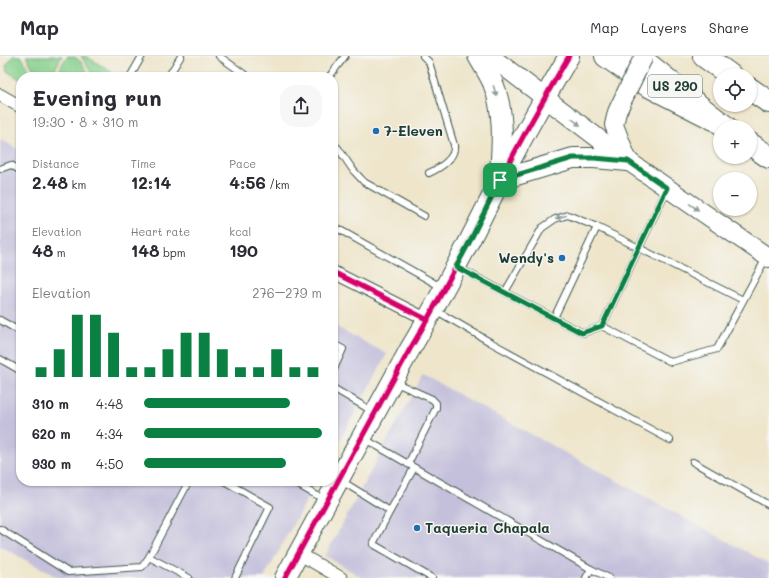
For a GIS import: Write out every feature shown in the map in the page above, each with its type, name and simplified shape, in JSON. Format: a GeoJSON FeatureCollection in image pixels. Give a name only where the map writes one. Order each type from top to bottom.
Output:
{"type":"FeatureCollection","features":[{"type":"Feature","properties":{"kind":"highway"},"geometry":{"type":"LineString","coordinates":[[606,56],[647,85],[715,120]]}},
{"type":"Feature","properties":{"kind":"highway","name":"US 290"},"geometry":{"type":"LineString","coordinates":[[637,56],[654,68],[717,120]]}},
{"type":"Feature","properties":{"kind":"highway","name":"US 290"},"geometry":{"type":"LineString","coordinates":[[704,56],[720,68]]}},
{"type":"Feature","properties":{"kind":"highway"},"geometry":{"type":"LineString","coordinates":[[757,94],[769,102]]}},
{"type":"Feature","properties":{"kind":"highway"},"geometry":{"type":"LineString","coordinates":[[757,149],[769,157]]}},
{"type":"Feature","properties":{"kind":"main road"},"geometry":{"type":"LineString","coordinates":[[478,56],[493,82],[499,103],[503,131],[500,180]]}},
{"type":"Feature","properties":{"kind":"main road"},"geometry":{"type":"LineString","coordinates":[[490,56],[628,161],[768,257]]}},
{"type":"Feature","properties":{"kind":"main road"},"geometry":{"type":"LineString","coordinates":[[339,480],[470,241],[500,180],[569,56]]}},
{"type":"Feature","properties":{"kind":"main road"},"geometry":{"type":"LineString","coordinates":[[628,161],[614,125],[617,112],[644,56]]}},
{"type":"Feature","properties":{"kind":"main road"},"geometry":{"type":"LineString","coordinates":[[500,180],[573,158],[628,161]]}},
{"type":"Feature","properties":{"kind":"main road"},"geometry":{"type":"LineString","coordinates":[[285,578],[336,486]]}},
{"type":"Feature","properties":{"kind":"street"},"geometry":{"type":"LineString","coordinates":[[0,96],[16,104]]}},
{"type":"Feature","properties":{"kind":"street"},"geometry":{"type":"LineString","coordinates":[[338,274],[430,315]]}},
{"type":"Feature","properties":{"kind":"street"},"geometry":{"type":"LineString","coordinates":[[298,553],[341,578]]}},
{"type":"Feature","properties":{"kind":"lane"},"geometry":{"type":"LineString","coordinates":[[133,72],[142,56]]}},
{"type":"Feature","properties":{"kind":"lane"},"geometry":{"type":"LineString","coordinates":[[171,72],[181,56]]}},
{"type":"Feature","properties":{"kind":"lane"},"geometry":{"type":"LineString","coordinates":[[219,56],[241,72]]}},
{"type":"Feature","properties":{"kind":"lane"},"geometry":{"type":"LineString","coordinates":[[333,72],[345,56]]}},
{"type":"Feature","properties":{"kind":"lane"},"geometry":{"type":"LineString","coordinates":[[423,56],[429,62],[455,151],[451,158],[436,170],[429,173]]}},
{"type":"Feature","properties":{"kind":"lane"},"geometry":{"type":"LineString","coordinates":[[338,148],[353,170],[364,182],[424,216]]}},
{"type":"Feature","properties":{"kind":"lane"},"geometry":{"type":"LineString","coordinates":[[0,168],[11,165],[16,168]]}},
{"type":"Feature","properties":{"kind":"lane"},"geometry":{"type":"LineString","coordinates":[[456,267],[582,333],[602,326],[667,188]]}},
{"type":"Feature","properties":{"kind":"lane"},"geometry":{"type":"LineString","coordinates":[[506,292],[542,228],[555,219],[568,215],[639,247],[743,300]]}},
{"type":"Feature","properties":{"kind":"lane"},"geometry":{"type":"LineString","coordinates":[[554,318],[597,227]]}},
{"type":"Feature","properties":{"kind":"lane"},"geometry":{"type":"LineString","coordinates":[[338,229],[444,288]]}},
{"type":"Feature","properties":{"kind":"lane"},"geometry":{"type":"LineString","coordinates":[[602,326],[671,362],[717,349],[768,257]]}},
{"type":"Feature","properties":{"kind":"lane"},"geometry":{"type":"LineString","coordinates":[[430,315],[490,342],[670,440]]}},
{"type":"Feature","properties":{"kind":"lane"},"geometry":{"type":"LineString","coordinates":[[0,320],[16,329]]}},
{"type":"Feature","properties":{"kind":"lane"},"geometry":{"type":"LineString","coordinates":[[338,346],[343,349],[338,360]]}},
{"type":"Feature","properties":{"kind":"lane"},"geometry":{"type":"LineString","coordinates":[[0,359],[16,368]]}},
{"type":"Feature","properties":{"kind":"lane"},"geometry":{"type":"LineString","coordinates":[[393,381],[432,399],[436,403],[436,408],[408,464]]}},
{"type":"Feature","properties":{"kind":"lane"},"geometry":{"type":"LineString","coordinates":[[338,391],[375,413]]}},
{"type":"Feature","properties":{"kind":"lane"},"geometry":{"type":"LineString","coordinates":[[362,438],[609,578]]}},
{"type":"Feature","properties":{"kind":"lane"},"geometry":{"type":"LineString","coordinates":[[693,462],[769,506]]}},
{"type":"Feature","properties":{"kind":"lane"},"geometry":{"type":"LineString","coordinates":[[414,468],[373,544],[432,578]]}},
{"type":"Feature","properties":{"kind":"lane"},"geometry":{"type":"LineString","coordinates":[[339,480],[390,511]]}},
{"type":"Feature","properties":{"kind":"lane"},"geometry":{"type":"LineString","coordinates":[[0,529],[68,572],[142,567],[149,558],[185,486]]}},
{"type":"Feature","properties":{"kind":"lane"},"geometry":{"type":"LineString","coordinates":[[233,486],[270,507],[235,578]]}},
{"type":"Feature","properties":{"kind":"lane"},"geometry":{"type":"LineString","coordinates":[[300,486],[327,501]]}},
{"type":"Feature","properties":{"kind":"lane"},"geometry":{"type":"LineString","coordinates":[[149,558],[189,578]]}},
{"type":"Feature","properties":{"kind":"lane"},"geometry":{"type":"LineString","coordinates":[[586,578],[591,569]]}},
{"type":"Feature","properties":{"kind":"shaded area"},"geometry":{"type":"Polygon","coordinates":[[[0,139],[16,148],[16,486],[314,486],[264,578],[59,578],[0,546],[0,139]]]}},
{"type":"Feature","properties":{"kind":"shaded area"},"geometry":{"type":"Polygon","coordinates":[[[338,328],[387,354],[338,443],[338,328]]]}},
{"type":"Feature","properties":{"kind":"shaded area"},"geometry":{"type":"Polygon","coordinates":[[[423,375],[769,564],[769,578],[363,578],[325,556],[423,375]]]}},
{"type":"Feature","properties":{"kind":"green space"},"geometry":{"type":"Polygon","coordinates":[[[13,56],[21,56],[31,72],[16,72],[16,77],[7,71],[6,66],[13,56]]]}},
{"type":"Feature","properties":{"kind":"green space"},"geometry":{"type":"Polygon","coordinates":[[[26,56],[62,56],[54,72],[35,72],[26,56]]]}},
{"type":"Feature","properties":{"kind":"green space"},"geometry":{"type":"Polygon","coordinates":[[[68,56],[72,56],[79,60],[87,72],[58,72],[68,56]]]}},
{"type":"Feature","properties":{"kind":"green space"},"geometry":{"type":"Polygon","coordinates":[[[81,56],[85,56],[111,71],[110,72],[91,72],[81,56]]]}},
{"type":"Feature","properties":{"kind":"cycle path"},"geometry":{"type":"LineString","coordinates":[[338,481],[445,287],[525,133],[569,56]]}},
{"type":"Feature","properties":{"kind":"cycle path"},"geometry":{"type":"LineString","coordinates":[[338,275],[428,320]]}},
{"type":"Feature","properties":{"kind":"cycle path"},"geometry":{"type":"LineString","coordinates":[[285,578],[335,486]]}},
{"type":"Feature","properties":{"kind":"place","name":"7-Eleven"},"geometry":{"type":"Point","coordinates":[376,131]}},
{"type":"Feature","properties":{"kind":"place","name":"Wendy's"},"geometry":{"type":"Point","coordinates":[562,258]}},
{"type":"Feature","properties":{"kind":"place","name":"Taqueria Chapala"},"geometry":{"type":"Point","coordinates":[417,528]}},
{"type":"Feature","properties":{"kind":"route"},"geometry":{"type":"LineString","coordinates":[[573,158],[594,158],[628,161],[667,188],[602,326],[582,333],[456,267],[500,180],[548,164],[573,158]]}}]}
